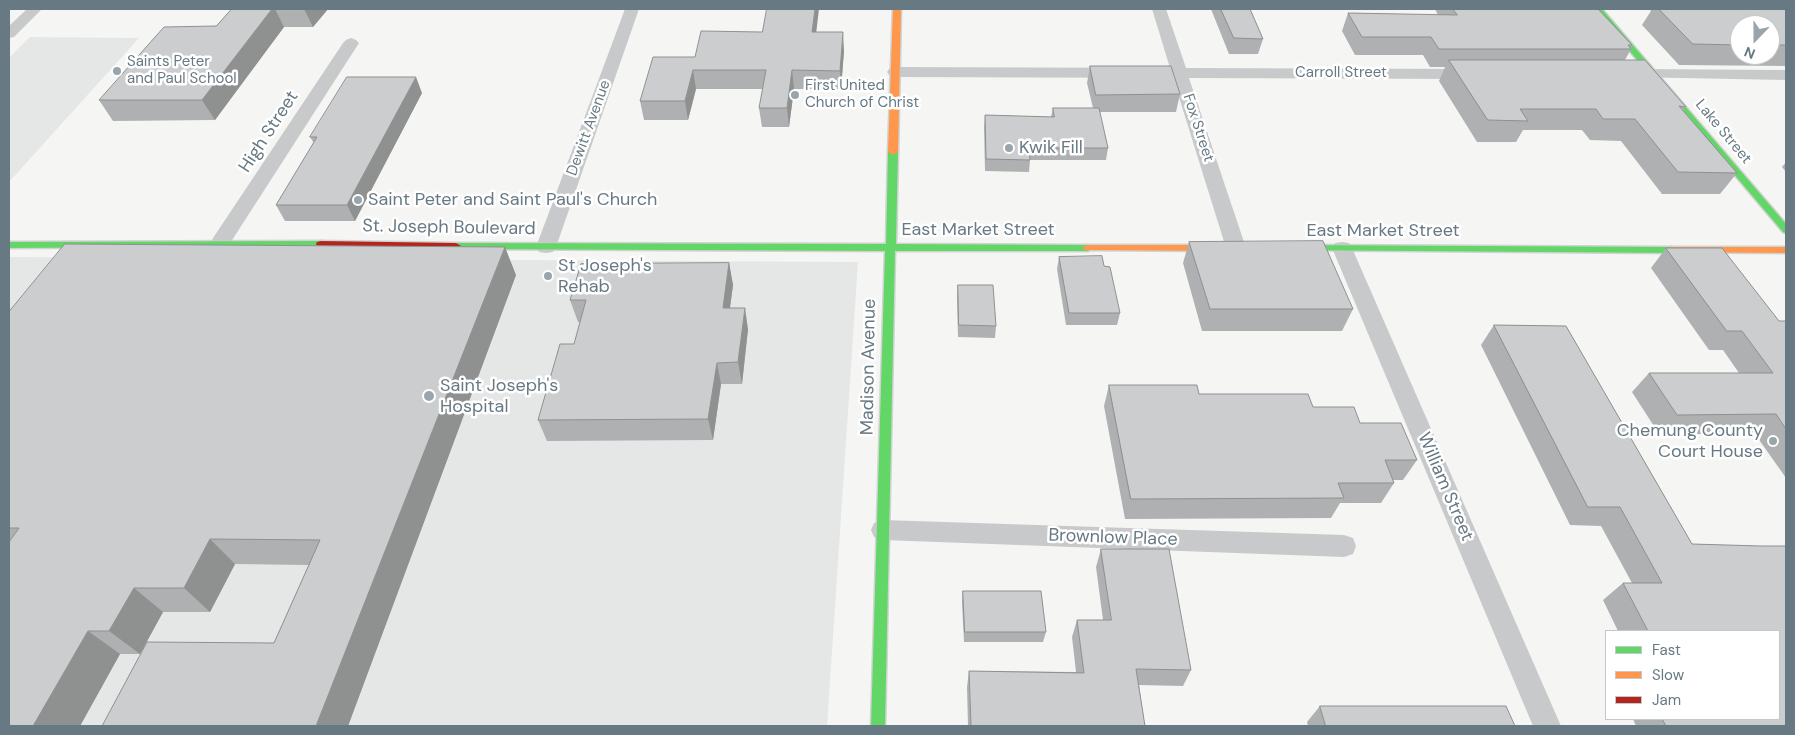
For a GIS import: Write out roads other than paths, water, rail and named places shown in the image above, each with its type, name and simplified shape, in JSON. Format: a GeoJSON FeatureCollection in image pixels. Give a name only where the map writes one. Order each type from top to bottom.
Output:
{"type":"FeatureCollection","features":[{"type":"Feature","properties":{"kind":"street"},"geometry":{"type":"LineString","coordinates":[[9,34],[35,9]]}},
{"type":"Feature","properties":{"kind":"street","name":"Dewitt Avenue"},"geometry":{"type":"LineString","coordinates":[[546,246],[632,9]]}},
{"type":"Feature","properties":{"kind":"street","name":"Madison Avenue"},"geometry":{"type":"LineString","coordinates":[[878,726],[897,9]]}},
{"type":"Feature","properties":{"kind":"street","name":"Fox Street"},"geometry":{"type":"LineString","coordinates":[[1159,9],[1241,248]]}},
{"type":"Feature","properties":{"kind":"street","name":"Lake Street"},"geometry":{"type":"LineString","coordinates":[[1598,9],[1786,230]]}},
{"type":"Feature","properties":{"kind":"street","name":"High Street"},"geometry":{"type":"LineString","coordinates":[[220,243],[351,43]]}},
{"type":"Feature","properties":{"kind":"street","name":"Carroll Street"},"geometry":{"type":"LineString","coordinates":[[895,72],[1486,74]]}},
{"type":"Feature","properties":{"kind":"street"},"geometry":{"type":"LineString","coordinates":[[1617,74],[1786,75]]}},
{"type":"Feature","properties":{"kind":"street","name":"St. Joseph Boulevard"},"geometry":{"type":"LineString","coordinates":[[9,245],[220,243],[890,247]]}},
{"type":"Feature","properties":{"kind":"street","name":"East Market Street"},"geometry":{"type":"LineString","coordinates":[[890,247],[1241,248]]}},
{"type":"Feature","properties":{"kind":"street","name":"East Market Street"},"geometry":{"type":"LineString","coordinates":[[1275,248],[1786,250]]}},
{"type":"Feature","properties":{"kind":"street","name":"William Street"},"geometry":{"type":"LineString","coordinates":[[1342,248],[1547,726]]}},
{"type":"Feature","properties":{"kind":"street","name":"Brownlow Place"},"geometry":{"type":"LineString","coordinates":[[883,530],[1344,546]]}},
{"type":"Feature","properties":{"kind":"place","name":"Saints Peter and Paul School"},"geometry":{"type":"Point","coordinates":[117,71]}},
{"type":"Feature","properties":{"kind":"place","name":"First United Church of Christ"},"geometry":{"type":"Point","coordinates":[795,95]}},
{"type":"Feature","properties":{"kind":"place","name":"Kwik Fill"},"geometry":{"type":"Point","coordinates":[1009,148]}},
{"type":"Feature","properties":{"kind":"place","name":"Saint Peter and Saint Paul's Church"},"geometry":{"type":"Point","coordinates":[358,200]}},
{"type":"Feature","properties":{"kind":"place","name":"St Joseph's Rehab"},"geometry":{"type":"Point","coordinates":[548,276]}},
{"type":"Feature","properties":{"kind":"place","name":"Saint Joseph's Hospital"},"geometry":{"type":"Point","coordinates":[429,396]}},
{"type":"Feature","properties":{"kind":"place","name":"Chemung County Court House"},"geometry":{"type":"Point","coordinates":[1773,441]}}]}
